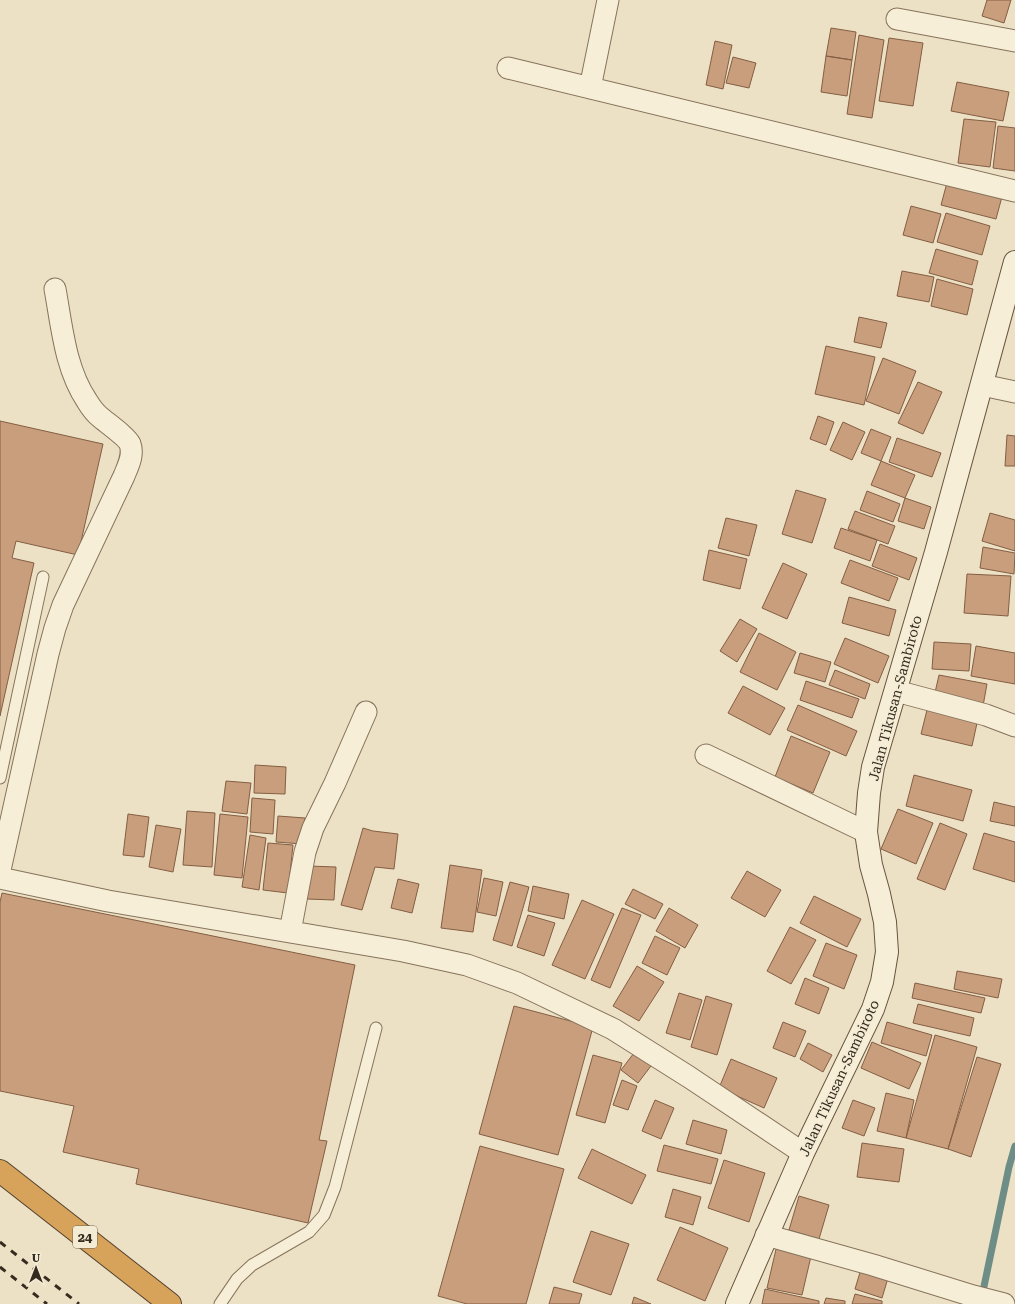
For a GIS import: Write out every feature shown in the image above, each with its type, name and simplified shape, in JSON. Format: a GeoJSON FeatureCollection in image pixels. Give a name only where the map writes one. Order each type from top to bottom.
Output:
{"type":"FeatureCollection","features":[{"type":"Feature","properties":{"kind":"highway","name":"24"},"geometry":{"type":"LineString","coordinates":[[0,1171],[170,1304]]}},
{"type":"Feature","properties":{"kind":"street"},"geometry":{"type":"LineString","coordinates":[[590,88],[608,0]]}},
{"type":"Feature","properties":{"kind":"street"},"geometry":{"type":"LineString","coordinates":[[897,19],[1015,41]]}},
{"type":"Feature","properties":{"kind":"street"},"geometry":{"type":"LineString","coordinates":[[508,68],[1015,191]]}},
{"type":"Feature","properties":{"kind":"street","name":"Jalan Tikusan-Sambiroto"},"geometry":{"type":"LineString","coordinates":[[737,1304],[803,1153],[874,1009],[882,982],[887,952],[885,922],[871,865],[866,832],[869,793],[874,767],[982,385],[1015,262]]}},
{"type":"Feature","properties":{"kind":"street"},"geometry":{"type":"LineString","coordinates":[[0,870],[46,662],[55,628],[63,605],[131,457],[129,441],[99,416],[86,401],[75,379],[67,354],[55,289]]}},
{"type":"Feature","properties":{"kind":"street"},"geometry":{"type":"LineString","coordinates":[[982,385],[1015,392]]}},
{"type":"Feature","properties":{"kind":"street"},"geometry":{"type":"LineString","coordinates":[[896,691],[986,715],[1015,726]]}},
{"type":"Feature","properties":{"kind":"street"},"geometry":{"type":"LineString","coordinates":[[290,932],[305,852],[313,828],[333,788],[366,712]]}},
{"type":"Feature","properties":{"kind":"street"},"geometry":{"type":"LineString","coordinates":[[706,755],[866,832]]}},
{"type":"Feature","properties":{"kind":"street"},"geometry":{"type":"LineString","coordinates":[[0,878],[108,901],[403,951],[467,965],[517,983],[613,1029],[689,1077],[803,1153]]}},
{"type":"Feature","properties":{"kind":"street"},"geometry":{"type":"LineString","coordinates":[[766,1235],[1003,1304]]}},
{"type":"Feature","properties":{"kind":"lane"},"geometry":{"type":"LineString","coordinates":[[0,778],[43,577]]}},
{"type":"Feature","properties":{"kind":"lane"},"geometry":{"type":"LineString","coordinates":[[220,1304],[237,1280],[252,1265],[310,1232],[324,1215],[335,1187],[376,1028]]}},
{"type":"Feature","properties":{"kind":"building"},"geometry":{"type":"Polygon","coordinates":[[[987,0],[1011,0],[1004,23],[982,16],[987,0]]]}},
{"type":"Feature","properties":{"kind":"building"},"geometry":{"type":"Polygon","coordinates":[[[831,28],[856,32],[852,60],[826,56],[831,28]]]}},
{"type":"Feature","properties":{"kind":"building"},"geometry":{"type":"Polygon","coordinates":[[[859,35],[884,40],[872,118],[847,114],[859,35]]]}},
{"type":"Feature","properties":{"kind":"building"},"geometry":{"type":"Polygon","coordinates":[[[889,38],[923,43],[913,106],[879,101],[889,38]]]}},
{"type":"Feature","properties":{"kind":"building"},"geometry":{"type":"Polygon","coordinates":[[[715,41],[732,45],[723,89],[706,85],[715,41]]]}},
{"type":"Feature","properties":{"kind":"building"},"geometry":{"type":"Polygon","coordinates":[[[826,56],[852,60],[847,96],[821,92],[826,56]]]}},
{"type":"Feature","properties":{"kind":"building"},"geometry":{"type":"Polygon","coordinates":[[[733,57],[756,63],[749,88],[726,83],[733,57]]]}},
{"type":"Feature","properties":{"kind":"building"},"geometry":{"type":"Polygon","coordinates":[[[957,82],[1009,92],[1003,121],[951,111],[957,82]]]}},
{"type":"Feature","properties":{"kind":"building"},"geometry":{"type":"Polygon","coordinates":[[[964,119],[996,122],[990,167],[958,163],[964,119]]]}},
{"type":"Feature","properties":{"kind":"building"},"geometry":{"type":"Polygon","coordinates":[[[998,126],[1015,128],[1015,171],[993,168],[998,126]]]}},
{"type":"Feature","properties":{"kind":"building"},"geometry":{"type":"Polygon","coordinates":[[[948,179],[1003,193],[996,219],[941,205],[948,179]]]}},
{"type":"Feature","properties":{"kind":"building"},"geometry":{"type":"Polygon","coordinates":[[[911,206],[941,214],[933,243],[903,235],[911,206]]]}},
{"type":"Feature","properties":{"kind":"building"},"geometry":{"type":"Polygon","coordinates":[[[946,213],[990,226],[982,255],[937,242],[946,213]]]}},
{"type":"Feature","properties":{"kind":"building"},"geometry":{"type":"Polygon","coordinates":[[[936,249],[978,261],[972,285],[929,273],[936,249]]]}},
{"type":"Feature","properties":{"kind":"building"},"geometry":{"type":"Polygon","coordinates":[[[902,271],[934,277],[929,302],[897,296],[902,271]]]}},
{"type":"Feature","properties":{"kind":"building"},"geometry":{"type":"Polygon","coordinates":[[[937,279],[973,289],[967,315],[931,306],[937,279]]]}},
{"type":"Feature","properties":{"kind":"building"},"geometry":{"type":"Polygon","coordinates":[[[859,317],[887,323],[881,348],[854,342],[859,317]]]}},
{"type":"Feature","properties":{"kind":"building"},"geometry":{"type":"Polygon","coordinates":[[[826,346],[875,357],[864,405],[815,394],[826,346]]]}},
{"type":"Feature","properties":{"kind":"building"},"geometry":{"type":"Polygon","coordinates":[[[883,358],[916,371],[899,414],[866,401],[883,358]]]}},
{"type":"Feature","properties":{"kind":"building"},"geometry":{"type":"Polygon","coordinates":[[[918,382],[942,392],[923,434],[898,423],[918,382]]]}},
{"type":"Feature","properties":{"kind":"building"},"geometry":{"type":"Polygon","coordinates":[[[818,416],[834,422],[826,445],[810,439],[818,416]]]}},
{"type":"Feature","properties":{"kind":"building"},"geometry":{"type":"Polygon","coordinates":[[[0,421],[103,444],[78,555],[16,541],[12,558],[34,563],[0,716],[0,421]]]}},
{"type":"Feature","properties":{"kind":"building"},"geometry":{"type":"Polygon","coordinates":[[[843,422],[865,432],[852,460],[830,450],[843,422]]]}},
{"type":"Feature","properties":{"kind":"building"},"geometry":{"type":"Polygon","coordinates":[[[871,429],[891,437],[881,461],[861,453],[871,429]]]}},
{"type":"Feature","properties":{"kind":"building"},"geometry":{"type":"Polygon","coordinates":[[[1007,435],[1015,436],[1015,466],[1005,466],[1007,435]]]}},
{"type":"Feature","properties":{"kind":"building"},"geometry":{"type":"Polygon","coordinates":[[[897,438],[941,453],[932,477],[889,462],[897,438]]]}},
{"type":"Feature","properties":{"kind":"building"},"geometry":{"type":"Polygon","coordinates":[[[881,461],[915,475],[905,498],[871,485],[881,461]]]}},
{"type":"Feature","properties":{"kind":"building"},"geometry":{"type":"Polygon","coordinates":[[[796,490],[826,499],[812,543],[782,534],[796,490]]]}},
{"type":"Feature","properties":{"kind":"building"},"geometry":{"type":"Polygon","coordinates":[[[867,491],[900,504],[893,522],[860,510],[867,491]]]}},
{"type":"Feature","properties":{"kind":"building"},"geometry":{"type":"Polygon","coordinates":[[[905,498],[931,507],[924,529],[898,521],[905,498]]]}},
{"type":"Feature","properties":{"kind":"building"},"geometry":{"type":"Polygon","coordinates":[[[855,511],[895,526],[888,544],[848,529],[855,511]]]}},
{"type":"Feature","properties":{"kind":"building"},"geometry":{"type":"Polygon","coordinates":[[[990,513],[1015,520],[1015,551],[982,541],[990,513]]]}},
{"type":"Feature","properties":{"kind":"building"},"geometry":{"type":"Polygon","coordinates":[[[726,518],[757,525],[749,556],[718,548],[726,518]]]}},
{"type":"Feature","properties":{"kind":"building"},"geometry":{"type":"Polygon","coordinates":[[[841,528],[877,540],[870,561],[834,548],[841,528]]]}},
{"type":"Feature","properties":{"kind":"building"},"geometry":{"type":"Polygon","coordinates":[[[880,544],[917,558],[909,580],[872,566],[880,544]]]}},
{"type":"Feature","properties":{"kind":"building"},"geometry":{"type":"Polygon","coordinates":[[[983,547],[1015,553],[1014,574],[980,568],[983,547]]]}},
{"type":"Feature","properties":{"kind":"building"},"geometry":{"type":"Polygon","coordinates":[[[709,550],[747,559],[740,589],[703,580],[709,550]]]}},
{"type":"Feature","properties":{"kind":"building"},"geometry":{"type":"Polygon","coordinates":[[[850,560],[898,578],[889,601],[841,583],[850,560]]]}},
{"type":"Feature","properties":{"kind":"building"},"geometry":{"type":"Polygon","coordinates":[[[783,563],[807,574],[787,619],[762,608],[783,563]]]}},
{"type":"Feature","properties":{"kind":"building"},"geometry":{"type":"Polygon","coordinates":[[[967,574],[1011,576],[1008,616],[964,613],[967,574]]]}},
{"type":"Feature","properties":{"kind":"building"},"geometry":{"type":"Polygon","coordinates":[[[849,597],[896,610],[889,636],[842,623],[849,597]]]}},
{"type":"Feature","properties":{"kind":"building"},"geometry":{"type":"Polygon","coordinates":[[[740,619],[757,629],[737,662],[720,651],[740,619]]]}},
{"type":"Feature","properties":{"kind":"building"},"geometry":{"type":"Polygon","coordinates":[[[759,633],[796,652],[777,690],[740,672],[759,633]]]}},
{"type":"Feature","properties":{"kind":"building"},"geometry":{"type":"Polygon","coordinates":[[[845,638],[889,656],[878,683],[834,664],[845,638]]]}},
{"type":"Feature","properties":{"kind":"building"},"geometry":{"type":"Polygon","coordinates":[[[934,642],[971,644],[969,671],[932,669],[934,642]]]}},
{"type":"Feature","properties":{"kind":"building"},"geometry":{"type":"Polygon","coordinates":[[[976,646],[1015,653],[1015,684],[971,676],[976,646]]]}},
{"type":"Feature","properties":{"kind":"building"},"geometry":{"type":"Polygon","coordinates":[[[800,653],[831,662],[825,682],[794,673],[800,653]]]}},
{"type":"Feature","properties":{"kind":"building"},"geometry":{"type":"Polygon","coordinates":[[[835,670],[870,684],[865,699],[829,685],[835,670]]]}},
{"type":"Feature","properties":{"kind":"building"},"geometry":{"type":"Polygon","coordinates":[[[939,675],[987,684],[983,706],[934,697],[939,675]]]}},
{"type":"Feature","properties":{"kind":"building"},"geometry":{"type":"Polygon","coordinates":[[[806,681],[859,699],[852,718],[800,700],[806,681]]]}},
{"type":"Feature","properties":{"kind":"building"},"geometry":{"type":"Polygon","coordinates":[[[743,686],[785,708],[770,735],[728,713],[743,686]]]}},
{"type":"Feature","properties":{"kind":"building"},"geometry":{"type":"Polygon","coordinates":[[[929,702],[979,714],[972,746],[921,734],[929,702]]]}},
{"type":"Feature","properties":{"kind":"building"},"geometry":{"type":"Polygon","coordinates":[[[798,705],[857,731],[846,756],[787,730],[798,705]]]}},
{"type":"Feature","properties":{"kind":"building"},"geometry":{"type":"Polygon","coordinates":[[[791,736],[830,752],[813,793],[775,777],[791,736]]]}},
{"type":"Feature","properties":{"kind":"building"},"geometry":{"type":"Polygon","coordinates":[[[255,765],[286,767],[285,794],[254,793],[255,765]]]}},
{"type":"Feature","properties":{"kind":"building"},"geometry":{"type":"Polygon","coordinates":[[[914,775],[972,790],[963,821],[906,806],[914,775]]]}},
{"type":"Feature","properties":{"kind":"building"},"geometry":{"type":"Polygon","coordinates":[[[226,781],[251,783],[247,814],[222,811],[226,781]]]}},
{"type":"Feature","properties":{"kind":"building"},"geometry":{"type":"Polygon","coordinates":[[[252,798],[275,800],[273,834],[250,832],[252,798]]]}},
{"type":"Feature","properties":{"kind":"building"},"geometry":{"type":"Polygon","coordinates":[[[994,802],[1015,807],[1015,826],[990,821],[994,802]]]}},
{"type":"Feature","properties":{"kind":"building"},"geometry":{"type":"Polygon","coordinates":[[[898,809],[933,823],[916,864],[881,849],[898,809]]]}},
{"type":"Feature","properties":{"kind":"building"},"geometry":{"type":"Polygon","coordinates":[[[187,811],[215,813],[212,867],[183,865],[187,811]]]}},
{"type":"Feature","properties":{"kind":"building"},"geometry":{"type":"Polygon","coordinates":[[[128,814],[149,817],[144,857],[123,855],[128,814]]]}},
{"type":"Feature","properties":{"kind":"building"},"geometry":{"type":"Polygon","coordinates":[[[220,814],[248,817],[242,878],[214,875],[220,814]]]}},
{"type":"Feature","properties":{"kind":"building"},"geometry":{"type":"Polygon","coordinates":[[[278,816],[305,818],[302,844],[276,842],[278,816]]]}},
{"type":"Feature","properties":{"kind":"building"},"geometry":{"type":"Polygon","coordinates":[[[940,823],[967,834],[945,890],[917,879],[940,823]]]}},
{"type":"Feature","properties":{"kind":"building"},"geometry":{"type":"Polygon","coordinates":[[[156,825],[181,829],[173,872],[149,867],[156,825]]]}},
{"type":"Feature","properties":{"kind":"building"},"geometry":{"type":"Polygon","coordinates":[[[363,828],[373,831],[398,834],[394,869],[375,867],[362,910],[341,905],[363,828]]]}},
{"type":"Feature","properties":{"kind":"building"},"geometry":{"type":"Polygon","coordinates":[[[984,833],[1015,842],[1015,882],[973,869],[984,833]]]}},
{"type":"Feature","properties":{"kind":"building"},"geometry":{"type":"Polygon","coordinates":[[[250,835],[266,838],[259,890],[242,887],[250,835]]]}},
{"type":"Feature","properties":{"kind":"building"},"geometry":{"type":"Polygon","coordinates":[[[268,843],[293,845],[288,893],[263,890],[268,843]]]}},
{"type":"Feature","properties":{"kind":"building"},"geometry":{"type":"Polygon","coordinates":[[[450,865],[482,870],[473,932],[441,928],[450,865]]]}},
{"type":"Feature","properties":{"kind":"building"},"geometry":{"type":"Polygon","coordinates":[[[309,866],[336,867],[334,900],[307,899],[309,866]]]}},
{"type":"Feature","properties":{"kind":"building"},"geometry":{"type":"Polygon","coordinates":[[[747,871],[781,890],[765,917],[731,898],[747,871]]]}},
{"type":"Feature","properties":{"kind":"building"},"geometry":{"type":"Polygon","coordinates":[[[484,878],[503,882],[496,916],[477,912],[484,878]]]}},
{"type":"Feature","properties":{"kind":"building"},"geometry":{"type":"Polygon","coordinates":[[[398,879],[419,884],[412,913],[391,908],[398,879]]]}},
{"type":"Feature","properties":{"kind":"building"},"geometry":{"type":"Polygon","coordinates":[[[510,882],[529,887],[512,946],[493,940],[510,882]]]}},
{"type":"Feature","properties":{"kind":"building"},"geometry":{"type":"Polygon","coordinates":[[[533,886],[569,894],[564,919],[528,911],[533,886]]]}},
{"type":"Feature","properties":{"kind":"building"},"geometry":{"type":"Polygon","coordinates":[[[633,889],[663,904],[655,919],[625,904],[633,889]]]}},
{"type":"Feature","properties":{"kind":"building"},"geometry":{"type":"Polygon","coordinates":[[[2,893],[355,965],[319,1140],[327,1141],[308,1223],[136,1184],[139,1169],[63,1152],[74,1106],[0,1091],[0,902],[2,893]]]}},
{"type":"Feature","properties":{"kind":"building"},"geometry":{"type":"Polygon","coordinates":[[[814,896],[861,919],[847,947],[800,923],[814,896]]]}},
{"type":"Feature","properties":{"kind":"building"},"geometry":{"type":"Polygon","coordinates":[[[582,900],[614,914],[585,979],[552,965],[582,900]]]}},
{"type":"Feature","properties":{"kind":"building"},"geometry":{"type":"Polygon","coordinates":[[[622,908],[641,915],[610,988],[591,980],[622,908]]]}},
{"type":"Feature","properties":{"kind":"building"},"geometry":{"type":"Polygon","coordinates":[[[669,908],[698,925],[685,948],[656,931],[669,908]]]}},
{"type":"Feature","properties":{"kind":"building"},"geometry":{"type":"Polygon","coordinates":[[[528,915],[555,923],[544,956],[517,947],[528,915]]]}},
{"type":"Feature","properties":{"kind":"building"},"geometry":{"type":"Polygon","coordinates":[[[790,927],[816,940],[791,984],[767,971],[790,927]]]}},
{"type":"Feature","properties":{"kind":"building"},"geometry":{"type":"Polygon","coordinates":[[[655,936],[680,948],[667,975],[642,963],[655,936]]]}},
{"type":"Feature","properties":{"kind":"building"},"geometry":{"type":"Polygon","coordinates":[[[826,943],[857,955],[844,989],[813,976],[826,943]]]}},
{"type":"Feature","properties":{"kind":"building"},"geometry":{"type":"Polygon","coordinates":[[[637,966],[664,982],[639,1021],[613,1006],[637,966]]]}},
{"type":"Feature","properties":{"kind":"building"},"geometry":{"type":"Polygon","coordinates":[[[957,971],[1002,979],[998,998],[954,989],[957,971]]]}},
{"type":"Feature","properties":{"kind":"building"},"geometry":{"type":"Polygon","coordinates":[[[805,978],[829,988],[819,1014],[795,1004],[805,978]]]}},
{"type":"Feature","properties":{"kind":"building"},"geometry":{"type":"Polygon","coordinates":[[[915,983],[985,998],[981,1013],[912,998],[915,983]]]}},
{"type":"Feature","properties":{"kind":"building"},"geometry":{"type":"Polygon","coordinates":[[[679,993],[702,1000],[690,1040],[666,1033],[679,993]]]}},
{"type":"Feature","properties":{"kind":"building"},"geometry":{"type":"Polygon","coordinates":[[[706,996],[732,1004],[717,1055],[691,1047],[706,996]]]}},
{"type":"Feature","properties":{"kind":"building"},"geometry":{"type":"Polygon","coordinates":[[[918,1004],[974,1018],[970,1036],[913,1023],[918,1004]]]}},
{"type":"Feature","properties":{"kind":"building"},"geometry":{"type":"Polygon","coordinates":[[[514,1006],[593,1027],[558,1155],[479,1134],[514,1006]]]}},
{"type":"Feature","properties":{"kind":"building"},"geometry":{"type":"Polygon","coordinates":[[[783,1022],[806,1031],[795,1057],[773,1048],[783,1022]]]}},
{"type":"Feature","properties":{"kind":"building"},"geometry":{"type":"Polygon","coordinates":[[[887,1022],[932,1035],[926,1056],[881,1043],[887,1022]]]}},
{"type":"Feature","properties":{"kind":"building"},"geometry":{"type":"Polygon","coordinates":[[[935,1035],[977,1047],[948,1149],[906,1138],[935,1035]]]}},
{"type":"Feature","properties":{"kind":"building"},"geometry":{"type":"Polygon","coordinates":[[[872,1042],[921,1063],[909,1089],[861,1068],[872,1042]]]}},
{"type":"Feature","properties":{"kind":"building"},"geometry":{"type":"Polygon","coordinates":[[[808,1043],[832,1055],[823,1072],[800,1059],[808,1043]]]}},
{"type":"Feature","properties":{"kind":"building"},"geometry":{"type":"Polygon","coordinates":[[[637,1049],[654,1062],[638,1083],[621,1070],[637,1049]]]}},
{"type":"Feature","properties":{"kind":"building"},"geometry":{"type":"Polygon","coordinates":[[[593,1055],[622,1063],[605,1123],[576,1115],[593,1055]]]}},
{"type":"Feature","properties":{"kind":"building"},"geometry":{"type":"Polygon","coordinates":[[[977,1057],[1001,1064],[971,1157],[948,1149],[977,1057]]]}},
{"type":"Feature","properties":{"kind":"building"},"geometry":{"type":"Polygon","coordinates":[[[731,1059],[777,1078],[764,1108],[719,1088],[731,1059]]]}},
{"type":"Feature","properties":{"kind":"building"},"geometry":{"type":"Polygon","coordinates":[[[622,1080],[637,1086],[628,1110],[613,1105],[622,1080]]]}},
{"type":"Feature","properties":{"kind":"building"},"geometry":{"type":"Polygon","coordinates":[[[886,1093],[914,1100],[906,1138],[877,1131],[886,1093]]]}},
{"type":"Feature","properties":{"kind":"building"},"geometry":{"type":"Polygon","coordinates":[[[655,1100],[674,1108],[661,1139],[642,1131],[655,1100]]]}},
{"type":"Feature","properties":{"kind":"building"},"geometry":{"type":"Polygon","coordinates":[[[853,1100],[875,1108],[864,1136],[842,1128],[853,1100]]]}},
{"type":"Feature","properties":{"kind":"building"},"geometry":{"type":"Polygon","coordinates":[[[693,1120],[727,1130],[721,1154],[686,1144],[693,1120]]]}},
{"type":"Feature","properties":{"kind":"building"},"geometry":{"type":"Polygon","coordinates":[[[862,1143],[904,1149],[899,1182],[857,1177],[862,1143]]]}},
{"type":"Feature","properties":{"kind":"building"},"geometry":{"type":"Polygon","coordinates":[[[664,1145],[718,1159],[711,1184],[657,1171],[664,1145]]]}},
{"type":"Feature","properties":{"kind":"building"},"geometry":{"type":"Polygon","coordinates":[[[480,1146],[564,1169],[526,1304],[467,1304],[438,1296],[480,1146]]]}},
{"type":"Feature","properties":{"kind":"building"},"geometry":{"type":"Polygon","coordinates":[[[592,1149],[646,1175],[632,1204],[578,1178],[592,1149]]]}},
{"type":"Feature","properties":{"kind":"building"},"geometry":{"type":"Polygon","coordinates":[[[724,1160],[765,1173],[749,1222],[708,1208],[724,1160]]]}},
{"type":"Feature","properties":{"kind":"building"},"geometry":{"type":"Polygon","coordinates":[[[673,1189],[701,1197],[693,1225],[665,1217],[673,1189]]]}},
{"type":"Feature","properties":{"kind":"building"},"geometry":{"type":"Polygon","coordinates":[[[799,1196],[829,1205],[819,1239],[789,1230],[799,1196]]]}},
{"type":"Feature","properties":{"kind":"building"},"geometry":{"type":"Polygon","coordinates":[[[680,1227],[728,1248],[705,1301],[657,1280],[680,1227]]]}},
{"type":"Feature","properties":{"kind":"building"},"geometry":{"type":"Polygon","coordinates":[[[591,1231],[629,1244],[611,1295],[573,1282],[591,1231]]]}},
{"type":"Feature","properties":{"kind":"building"},"geometry":{"type":"Polygon","coordinates":[[[777,1245],[812,1252],[802,1295],[767,1288],[777,1245]]]}},
{"type":"Feature","properties":{"kind":"building"},"geometry":{"type":"Polygon","coordinates":[[[861,1269],[888,1278],[882,1298],[855,1289],[861,1269]]]}},
{"type":"Feature","properties":{"kind":"building"},"geometry":{"type":"Polygon","coordinates":[[[554,1287],[582,1294],[579,1304],[549,1304],[554,1287]]]}},
{"type":"Feature","properties":{"kind":"building"},"geometry":{"type":"Polygon","coordinates":[[[765,1289],[819,1301],[819,1304],[762,1304],[765,1289]]]}},
{"type":"Feature","properties":{"kind":"building"},"geometry":{"type":"Polygon","coordinates":[[[855,1294],[882,1301],[882,1304],[852,1304],[855,1294]]]}},
{"type":"Feature","properties":{"kind":"building"},"geometry":{"type":"Polygon","coordinates":[[[634,1297],[651,1304],[632,1304],[634,1297]]]}},
{"type":"Feature","properties":{"kind":"building"},"geometry":{"type":"Polygon","coordinates":[[[826,1298],[845,1301],[845,1304],[824,1304],[826,1298]]]}},
{"type":"Feature","properties":{"kind":"waterway"},"geometry":{"type":"LineString","coordinates":[[982,1296],[1009,1167],[1015,1146]]}},
{"type":"Feature","properties":{"kind":"railway"},"geometry":{"type":"LineString","coordinates":[[0,1242],[79,1304]]}},
{"type":"Feature","properties":{"kind":"railway"},"geometry":{"type":"LineString","coordinates":[[0,1267],[47,1304]]}}]}
